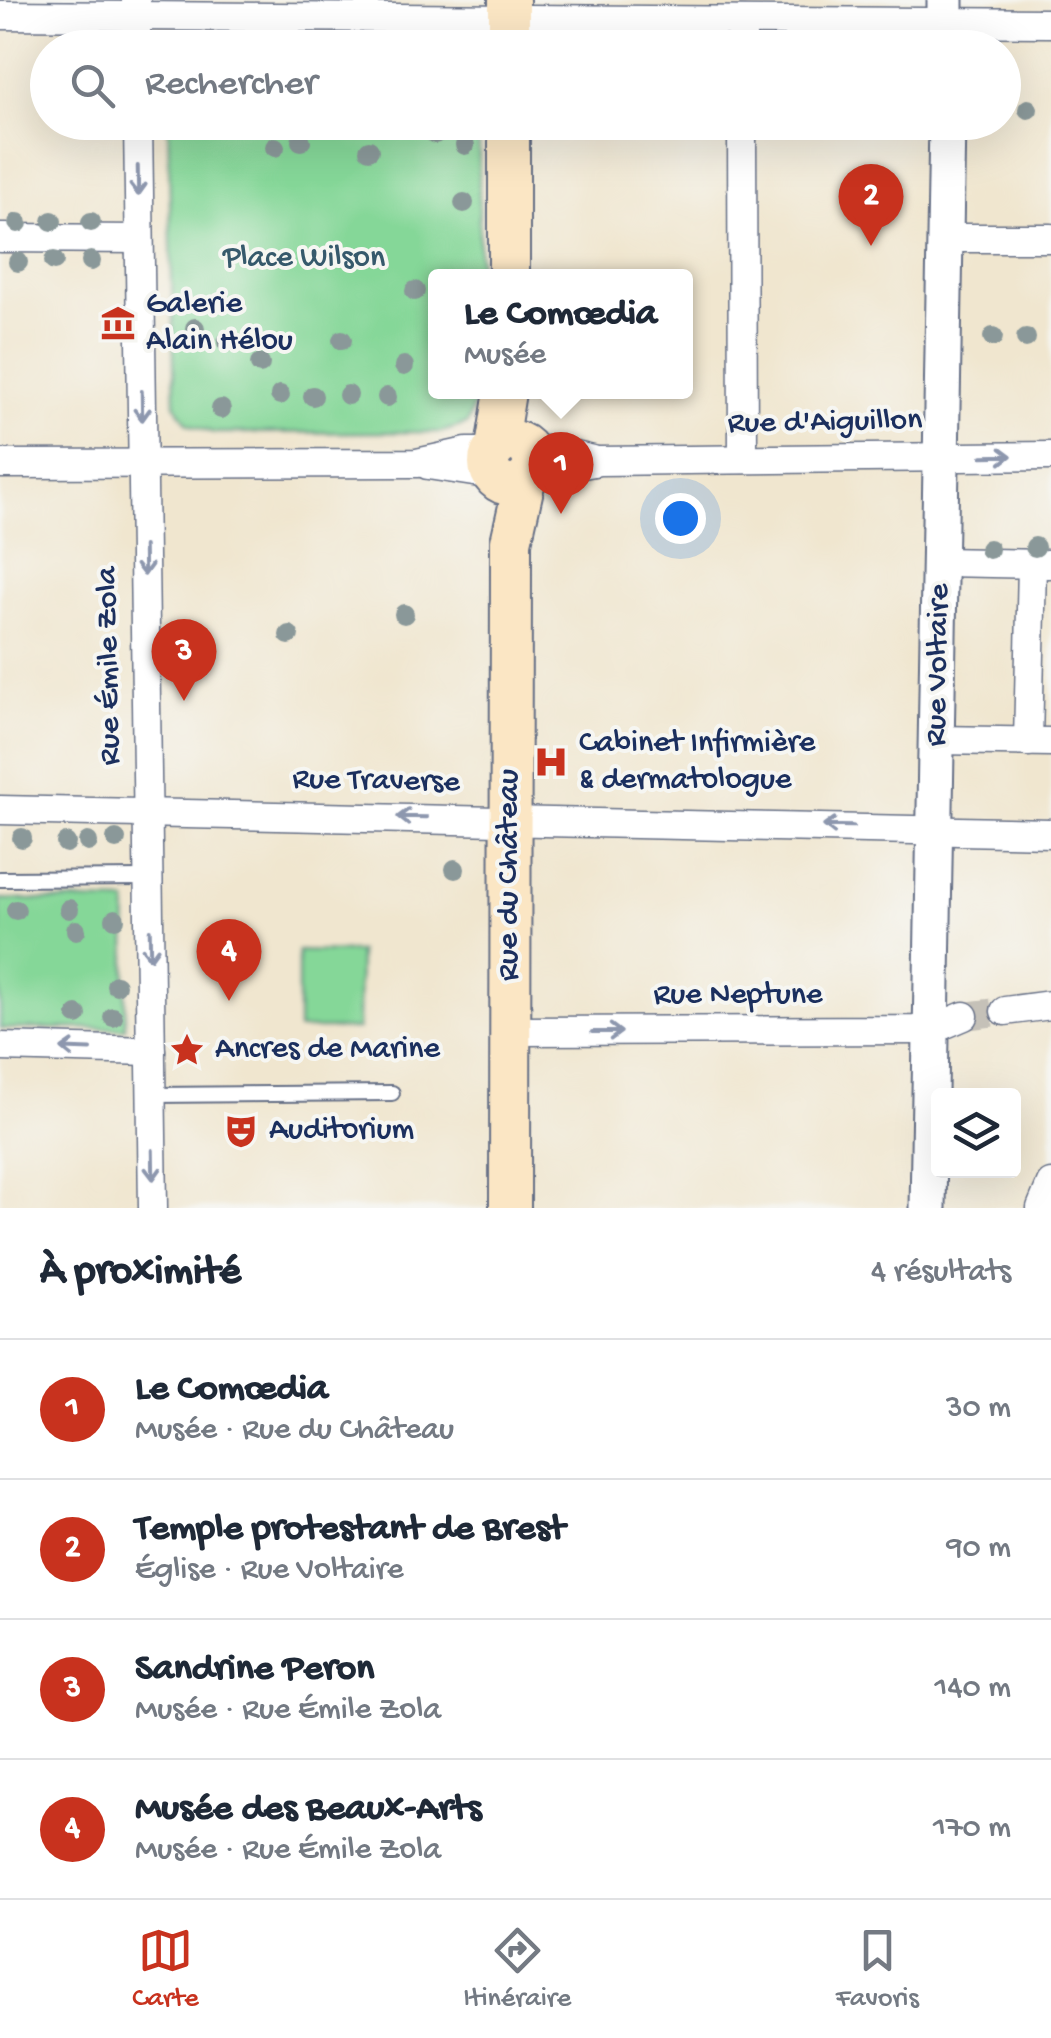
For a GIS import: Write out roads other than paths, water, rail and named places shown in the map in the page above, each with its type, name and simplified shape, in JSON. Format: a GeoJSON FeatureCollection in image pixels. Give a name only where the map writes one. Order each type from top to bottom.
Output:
{"type":"FeatureCollection","features":[{"type":"Feature","properties":{"kind":"main road"},"geometry":{"type":"LineString","coordinates":[[509,140],[509,269]]}},
{"type":"Feature","properties":{"kind":"main road","name":"Rue du Château"},"geometry":{"type":"LineString","coordinates":[[509,399],[510,1208]]}},
{"type":"Feature","properties":{"kind":"street"},"geometry":{"type":"LineString","coordinates":[[0,15],[136,8],[664,30]]}},
{"type":"Feature","properties":{"kind":"street"},"geometry":{"type":"LineString","coordinates":[[816,30],[945,23],[1051,23]]}},
{"type":"Feature","properties":{"kind":"street","name":"Rue Émile Zola"},"geometry":{"type":"LineString","coordinates":[[138,140],[153,1208]]}},
{"type":"Feature","properties":{"kind":"street"},"geometry":{"type":"LineString","coordinates":[[742,140],[743,459]]}},
{"type":"Feature","properties":{"kind":"street","name":"Rue Voltaire"},"geometry":{"type":"LineString","coordinates":[[928,1208],[947,140]]}},
{"type":"Feature","properties":{"kind":"street"},"geometry":{"type":"LineString","coordinates":[[0,238],[139,239]]}},
{"type":"Feature","properties":{"kind":"street"},"geometry":{"type":"LineString","coordinates":[[946,238],[1051,238]]}},
{"type":"Feature","properties":{"kind":"street","name":"Rue d'Aiguillon"},"geometry":{"type":"LineString","coordinates":[[0,464],[417,463],[467,452],[511,463],[1051,456]]}},
{"type":"Feature","properties":{"kind":"street"},"geometry":{"type":"LineString","coordinates":[[937,740],[1040,742],[1042,564],[941,562]]}},
{"type":"Feature","properties":{"kind":"street","name":"Rue Traverse"},"geometry":{"type":"LineString","coordinates":[[0,810],[1051,833]]}},
{"type":"Feature","properties":{"kind":"street"},"geometry":{"type":"LineString","coordinates":[[1004,1011],[1051,1004]]}},
{"type":"Feature","properties":{"kind":"street","name":"Rue Neptune"},"geometry":{"type":"LineString","coordinates":[[510,1031],[932,1030],[964,1016]]}},
{"type":"Feature","properties":{"kind":"street"},"geometry":{"type":"LineString","coordinates":[[0,1047],[151,1051]]}},
{"type":"Feature","properties":{"kind":"street"},"geometry":{"type":"LineString","coordinates":[[1041,1208],[1051,1184]]}},
{"type":"Feature","properties":{"kind":"lane"},"geometry":{"type":"LineString","coordinates":[[0,879],[148,878]]}},
{"type":"Feature","properties":{"kind":"lane"},"geometry":{"type":"LineString","coordinates":[[152,1095],[392,1093]]}},
{"type":"Feature","properties":{"kind":"tunnel"},"geometry":{"type":"LineString","coordinates":[[964,1016],[1005,1011]]}},
{"type":"Feature","properties":{"kind":"place","name":"Temple protestant de Brest"},"geometry":{"type":"Point","coordinates":[871,246]}},
{"type":"Feature","properties":{"kind":"place","name":"Galerie Alain Hélou"},"geometry":{"type":"Point","coordinates":[118,323]}},
{"type":"Feature","properties":{"kind":"place","name":"Le Comœdia"},"geometry":{"type":"Point","coordinates":[561,514]}},
{"type":"Feature","properties":{"kind":"place","name":"Sandrine Peron"},"geometry":{"type":"Point","coordinates":[184,701]}},
{"type":"Feature","properties":{"kind":"place","name":"Cabinet Infirmière & dermatologue"},"geometry":{"type":"Point","coordinates":[551,762]}},
{"type":"Feature","properties":{"kind":"place","name":"Musée des Beaux-Arts"},"geometry":{"type":"Point","coordinates":[229,1001]}},
{"type":"Feature","properties":{"kind":"place","name":"Ancres de Marine"},"geometry":{"type":"Point","coordinates":[187,1050]}},
{"type":"Feature","properties":{"kind":"place","name":"Auditorium"},"geometry":{"type":"Point","coordinates":[241,1131]}},
{"type":"Feature","properties":{"kind":"park label","name":"Place Wilson"},"geometry":{"type":"Point","coordinates":[304,259]}}]}
